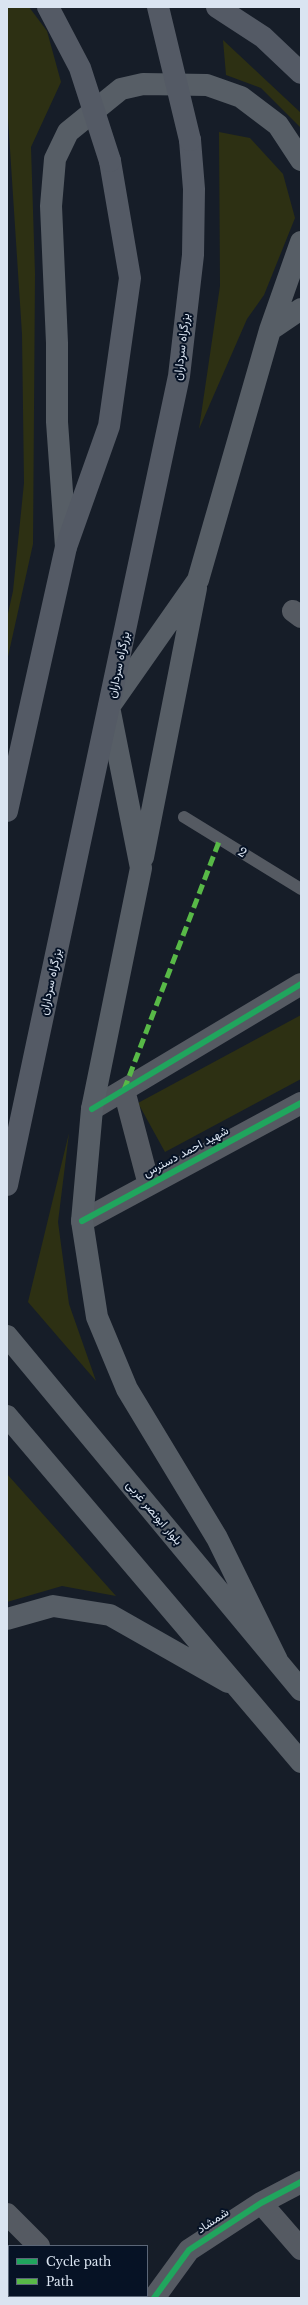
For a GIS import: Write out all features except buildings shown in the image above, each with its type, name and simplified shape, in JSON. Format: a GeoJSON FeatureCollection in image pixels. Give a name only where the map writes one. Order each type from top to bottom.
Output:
{"type":"FeatureCollection","features":[{"type":"Feature","properties":{"kind":"highway"},"geometry":{"type":"LineString","coordinates":[[7,810],[66,547],[108,426],[130,278],[110,161],[80,68],[48,7]]}},
{"type":"Feature","properties":{"kind":"highway","name":"بزرگراه سرداران"},"geometry":{"type":"LineString","coordinates":[[7,1185],[179,376],[193,255],[194,189],[190,140],[158,7]]}},
{"type":"Feature","properties":{"kind":"highway"},"geometry":{"type":"LineString","coordinates":[[217,7],[263,37],[301,72]]}},
{"type":"Feature","properties":{"kind":"main road"},"geometry":{"type":"LineString","coordinates":[[66,547],[57,422],[57,343],[50,206],[55,159],[68,132],[121,89],[143,84],[207,85],[242,97],[278,124],[301,160]]}},
{"type":"Feature","properties":{"kind":"main road"},"geometry":{"type":"LineString","coordinates":[[277,1660],[217,1538],[126,1390],[97,1317],[82,1221],[92,1110],[198,580],[270,330],[301,242]]}},
{"type":"Feature","properties":{"kind":"main road"},"geometry":{"type":"LineString","coordinates":[[270,330],[301,309]]}},
{"type":"Feature","properties":{"kind":"main road"},"geometry":{"type":"LineString","coordinates":[[141,868],[109,707],[198,580]]}},
{"type":"Feature","properties":{"kind":"main road","name":"بلوار ابونصر غربی"},"geometry":{"type":"LineString","coordinates":[[7,1336],[301,1690]]}},
{"type":"Feature","properties":{"kind":"main road"},"geometry":{"type":"LineString","coordinates":[[7,1416],[240,1688],[301,1762]]}},
{"type":"Feature","properties":{"kind":"main road"},"geometry":{"type":"LineString","coordinates":[[7,1619],[53,1606],[110,1616],[240,1688]]}},
{"type":"Feature","properties":{"kind":"street"},"geometry":{"type":"LineString","coordinates":[[92,1110],[301,984]]}},
{"type":"Feature","properties":{"kind":"street"},"geometry":{"type":"LineString","coordinates":[[124,1090],[149,1185]]}},
{"type":"Feature","properties":{"kind":"street","name":"شهید احمد دسترس"},"geometry":{"type":"LineString","coordinates":[[82,1221],[301,1103]]}},
{"type":"Feature","properties":{"kind":"street","name":"شمشاد"},"geometry":{"type":"LineString","coordinates":[[154,2298],[189,2250],[260,2203],[301,2182]]}},
{"type":"Feature","properties":{"kind":"street"},"geometry":{"type":"LineString","coordinates":[[260,2203],[301,2249]]}},
{"type":"Feature","properties":{"kind":"street"},"geometry":{"type":"LineString","coordinates":[[7,2214],[38,2245]]}},
{"type":"Feature","properties":{"kind":"lane","name":"2"},"geometry":{"type":"LineString","coordinates":[[184,816],[301,889]]}},
{"type":"Feature","properties":{"kind":"green space"},"geometry":{"type":"Polygon","coordinates":[[[7,7],[29,7],[47,31],[61,82],[31,147],[35,274],[33,544],[7,661],[7,618],[13,591],[24,483],[22,334],[7,103],[7,7]]]}},
{"type":"Feature","properties":{"kind":"green space"},"geometry":{"type":"Polygon","coordinates":[[[223,40],[301,113],[301,128],[261,88],[226,75],[223,40]]]}},
{"type":"Feature","properties":{"kind":"green space"},"geometry":{"type":"Polygon","coordinates":[[[219,132],[250,138],[283,174],[295,218],[264,295],[247,319],[199,429],[220,286],[219,132]]]}},
{"type":"Feature","properties":{"kind":"green space"},"geometry":{"type":"Polygon","coordinates":[[[301,1015],[301,1079],[165,1152],[138,1103],[301,1015]]]}},
{"type":"Feature","properties":{"kind":"green space"},"geometry":{"type":"Polygon","coordinates":[[[69,1133],[58,1222],[69,1304],[96,1381],[28,1302],[69,1133]]]}},
{"type":"Feature","properties":{"kind":"green space"},"geometry":{"type":"Polygon","coordinates":[[[7,1474],[116,1596],[62,1586],[7,1602],[7,1474]]]}},
{"type":"Feature","properties":{"kind":"marked path"},"geometry":{"type":"LineString","coordinates":[[124,1090],[220,839]]}},
{"type":"Feature","properties":{"kind":"cycle path"},"geometry":{"type":"LineString","coordinates":[[92,1109],[301,984]]}},
{"type":"Feature","properties":{"kind":"cycle path"},"geometry":{"type":"LineString","coordinates":[[82,1221],[301,1103]]}},
{"type":"Feature","properties":{"kind":"cycle path"},"geometry":{"type":"LineString","coordinates":[[154,2298],[189,2250],[261,2203],[301,2182]]}}]}
